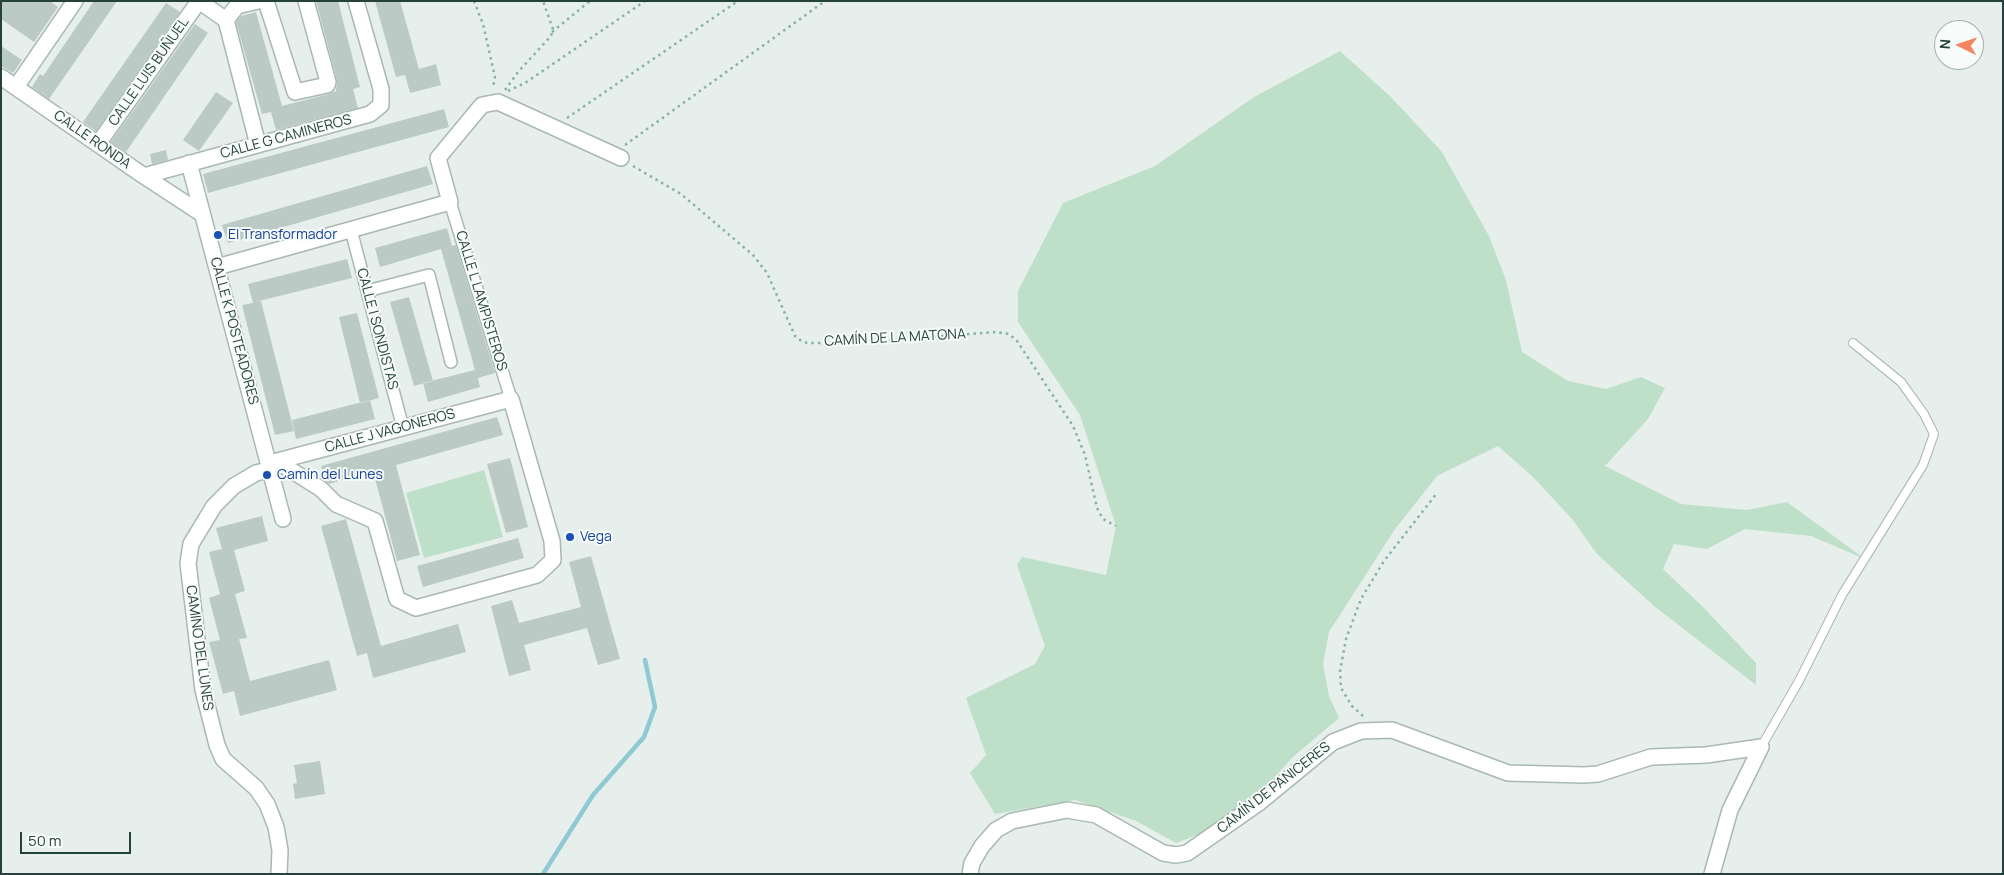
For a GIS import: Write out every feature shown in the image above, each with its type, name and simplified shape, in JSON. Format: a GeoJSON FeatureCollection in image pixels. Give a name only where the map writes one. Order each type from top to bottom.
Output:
{"type":"FeatureCollection","features":[{"type":"Feature","properties":{"kind":"street"},"geometry":{"type":"LineString","coordinates":[[16,87],[75,1]]}},
{"type":"Feature","properties":{"kind":"street"},"geometry":{"type":"LineString","coordinates":[[199,1],[226,20],[258,145]]}},
{"type":"Feature","properties":{"kind":"street","name":"CALLE LUIS BUÑUEL"},"geometry":{"type":"LineString","coordinates":[[98,144],[199,1]]}},
{"type":"Feature","properties":{"kind":"street"},"geometry":{"type":"LineString","coordinates":[[226,20],[238,4],[258,1]]}},
{"type":"Feature","properties":{"kind":"street"},"geometry":{"type":"LineString","coordinates":[[266,1],[292,90],[295,92],[327,85],[328,82],[306,1]]}},
{"type":"Feature","properties":{"kind":"street","name":"CALLE G CAMINEROS"},"geometry":{"type":"LineString","coordinates":[[188,164],[370,114],[381,105],[381,89],[356,1]]}},
{"type":"Feature","properties":{"kind":"street","name":"CALLE RONDA"},"geometry":{"type":"LineString","coordinates":[[1,77],[144,176],[188,164]]}},
{"type":"Feature","properties":{"kind":"street"},"geometry":{"type":"LineString","coordinates":[[217,267],[450,202],[438,158],[482,105],[498,102],[616,156]]}},
{"type":"Feature","properties":{"kind":"street","name":"CALLE K POSTEADORES"},"geometry":{"type":"LineString","coordinates":[[188,164],[273,465],[284,519]]}},
{"type":"Feature","properties":{"kind":"street"},"geometry":{"type":"LineString","coordinates":[[144,176],[202,214]]}},
{"type":"Feature","properties":{"kind":"street","name":"CALLE L LAMPISTEROS"},"geometry":{"type":"LineString","coordinates":[[450,202],[511,399]]}},
{"type":"Feature","properties":{"kind":"street","name":"CALLE I SONDISTAS"},"geometry":{"type":"LineString","coordinates":[[351,230],[403,428]]}},
{"type":"Feature","properties":{"kind":"street"},"geometry":{"type":"LineString","coordinates":[[367,291],[429,275],[452,362]]}},
{"type":"Feature","properties":{"kind":"street"},"geometry":{"type":"LineString","coordinates":[[273,465],[320,489],[336,504],[375,521],[397,599],[416,608],[537,574],[553,560],[552,541],[511,399]]}},
{"type":"Feature","properties":{"kind":"street","name":"CALLE J VAGONEROS"},"geometry":{"type":"LineString","coordinates":[[273,465],[511,399]]}},
{"type":"Feature","properties":{"kind":"street","name":"CAMINO DEL LUNES"},"geometry":{"type":"LineString","coordinates":[[273,465],[234,486],[214,506],[191,544],[188,564],[203,690],[217,745],[223,759],[256,788],[267,804],[276,827],[280,850],[279,874]]}},
{"type":"Feature","properties":{"kind":"street","name":"CAMÍN DE PANICERES"},"geometry":{"type":"LineString","coordinates":[[970,874],[972,863],[982,846],[996,830],[1012,821],[1068,810],[1096,815],[1163,853],[1187,853],[1260,802],[1333,742],[1361,731],[1377,728],[1392,730],[1508,773],[1598,774],[1651,757],[1706,756],[1761,747]]}},
{"type":"Feature","properties":{"kind":"street"},"geometry":{"type":"LineString","coordinates":[[1712,874],[1730,810],[1761,747]]}},
{"type":"Feature","properties":{"kind":"lane"},"geometry":{"type":"LineString","coordinates":[[1761,747],[1799,682],[1842,595],[1923,465],[1934,434],[1924,414],[1901,382],[1853,343]]}},
{"type":"Feature","properties":{"kind":"path"},"geometry":{"type":"LineString","coordinates":[[474,1],[483,24],[495,77],[491,104]]}},
{"type":"Feature","properties":{"kind":"path"},"geometry":{"type":"LineString","coordinates":[[543,1],[552,32]]}},
{"type":"Feature","properties":{"kind":"path"},"geometry":{"type":"LineString","coordinates":[[590,1],[552,32],[551,36],[518,72],[503,93],[525,83],[645,1]]}},
{"type":"Feature","properties":{"kind":"path"},"geometry":{"type":"LineString","coordinates":[[553,128],[738,1]]}},
{"type":"Feature","properties":{"kind":"path"},"geometry":{"type":"LineString","coordinates":[[616,156],[825,1]]}},
{"type":"Feature","properties":{"kind":"path","name":"CAMÍN DE LA MATONA"},"geometry":{"type":"LineString","coordinates":[[616,156],[681,194],[753,255],[767,273],[795,336],[800,340],[807,343],[853,343],[996,332],[1009,334],[1017,341],[1073,426],[1085,455],[1097,508],[1103,519],[1116,526]]}},
{"type":"Feature","properties":{"kind":"path"},"geometry":{"type":"LineString","coordinates":[[1377,728],[1352,706],[1341,688],[1340,671],[1346,639],[1361,599],[1384,561],[1437,492]]}},
{"type":"Feature","properties":{"kind":"green space"},"geometry":{"type":"Polygon","coordinates":[[[1340,51],[1391,97],[1442,152],[1489,236],[1506,280],[1522,352],[1568,381],[1606,389],[1641,377],[1665,388],[1648,419],[1605,466],[1681,504],[1747,510],[1787,502],[1865,559],[1811,536],[1745,529],[1707,549],[1674,544],[1663,569],[1704,608],[1756,663],[1756,685],[1654,606],[1597,554],[1572,519],[1533,477],[1498,446],[1437,476],[1395,529],[1329,632],[1323,664],[1329,696],[1339,718],[1293,757],[1236,820],[1176,843],[1136,821],[1075,800],[995,814],[970,773],[986,755],[966,698],[1035,664],[1045,646],[1017,565],[1022,557],[1106,575],[1116,526],[1080,415],[1018,322],[1018,291],[1063,203],[1155,166],[1254,97],[1340,51]]]}},
{"type":"Feature","properties":{"kind":"green space"},"geometry":{"type":"Polygon","coordinates":[[[484,470],[503,537],[424,558],[406,493],[484,470]]]}},
{"type":"Feature","properties":{"kind":"building"},"geometry":{"type":"Polygon","coordinates":[[[1,1],[50,1],[58,7],[34,42],[1,19],[1,1]]]}},
{"type":"Feature","properties":{"kind":"building"},"geometry":{"type":"Polygon","coordinates":[[[94,1],[117,1],[49,99],[32,87],[40,74],[43,76],[94,1]]]}},
{"type":"Feature","properties":{"kind":"building"},"geometry":{"type":"Polygon","coordinates":[[[316,1],[338,1],[360,87],[353,89],[358,108],[276,130],[271,112],[262,114],[236,22],[241,16],[256,12],[282,106],[329,94],[336,91],[337,80],[316,1]]]}},
{"type":"Feature","properties":{"kind":"building"},"geometry":{"type":"Polygon","coordinates":[[[375,1],[400,1],[419,69],[436,64],[441,85],[410,93],[405,75],[396,77],[375,1]]]}},
{"type":"Feature","properties":{"kind":"building"},"geometry":{"type":"Polygon","coordinates":[[[166,3],[180,12],[96,131],[83,122],[166,3]]]}},
{"type":"Feature","properties":{"kind":"building"},"geometry":{"type":"Polygon","coordinates":[[[195,24],[208,33],[126,152],[111,142],[195,24]]]}},
{"type":"Feature","properties":{"kind":"building"},"geometry":{"type":"Polygon","coordinates":[[[1,46],[22,60],[13,73],[1,66],[1,46]]]}},
{"type":"Feature","properties":{"kind":"building"},"geometry":{"type":"Polygon","coordinates":[[[216,92],[233,103],[199,151],[183,140],[216,92]]]}},
{"type":"Feature","properties":{"kind":"building"},"geometry":{"type":"Polygon","coordinates":[[[444,109],[449,127],[208,193],[203,174],[444,109]]]}},
{"type":"Feature","properties":{"kind":"building"},"geometry":{"type":"Polygon","coordinates":[[[166,150],[168,160],[152,164],[150,154],[166,150]]]}},
{"type":"Feature","properties":{"kind":"building"},"geometry":{"type":"Polygon","coordinates":[[[427,166],[433,184],[228,243],[222,225],[427,166]]]}},
{"type":"Feature","properties":{"kind":"building"},"geometry":{"type":"Polygon","coordinates":[[[447,228],[452,246],[456,245],[495,373],[478,378],[480,387],[428,402],[423,383],[475,370],[441,249],[380,267],[375,248],[447,228]]]}},
{"type":"Feature","properties":{"kind":"building"},"geometry":{"type":"Polygon","coordinates":[[[347,259],[352,278],[255,302],[261,301],[294,431],[275,435],[242,305],[253,303],[248,284],[347,259]]]}},
{"type":"Feature","properties":{"kind":"building"},"geometry":{"type":"Polygon","coordinates":[[[409,297],[433,381],[414,386],[390,302],[409,297]]]}},
{"type":"Feature","properties":{"kind":"building"},"geometry":{"type":"Polygon","coordinates":[[[357,313],[379,398],[360,403],[339,317],[357,313]]]}},
{"type":"Feature","properties":{"kind":"building"},"geometry":{"type":"Polygon","coordinates":[[[370,400],[375,419],[296,439],[292,420],[370,400]]]}},
{"type":"Feature","properties":{"kind":"building"},"geometry":{"type":"Polygon","coordinates":[[[497,417],[503,435],[396,465],[420,555],[397,561],[373,471],[329,484],[326,481],[321,466],[497,417]]]}},
{"type":"Feature","properties":{"kind":"building"},"geometry":{"type":"Polygon","coordinates":[[[510,458],[528,527],[506,533],[487,464],[510,458]]]}},
{"type":"Feature","properties":{"kind":"building"},"geometry":{"type":"Polygon","coordinates":[[[262,516],[268,541],[234,550],[245,591],[235,594],[247,638],[239,639],[250,681],[329,660],[337,690],[240,716],[234,691],[223,694],[209,642],[220,640],[209,598],[220,594],[209,552],[222,549],[216,528],[262,516]]]}},
{"type":"Feature","properties":{"kind":"building"},"geometry":{"type":"Polygon","coordinates":[[[346,519],[381,646],[458,624],[466,652],[373,678],[367,653],[357,656],[321,526],[346,519]]]}},
{"type":"Feature","properties":{"kind":"building"},"geometry":{"type":"Polygon","coordinates":[[[518,538],[524,558],[423,587],[417,566],[518,538]]]}},
{"type":"Feature","properties":{"kind":"building"},"geometry":{"type":"Polygon","coordinates":[[[591,556],[620,659],[598,665],[587,628],[524,645],[531,670],[509,676],[491,606],[512,600],[519,623],[581,607],[569,562],[591,556]]]}},
{"type":"Feature","properties":{"kind":"building"},"geometry":{"type":"Polygon","coordinates":[[[320,761],[325,794],[295,799],[293,784],[297,783],[294,765],[320,761]]]}},
{"type":"Feature","properties":{"kind":"waterway"},"geometry":{"type":"LineString","coordinates":[[543,874],[593,795],[644,737],[655,707],[645,660]]}},
{"type":"Feature","properties":{"kind":"place","name":"El Transformador"},"geometry":{"type":"Point","coordinates":[218,235]}},
{"type":"Feature","properties":{"kind":"place","name":"Camín del Lunes"},"geometry":{"type":"Point","coordinates":[267,475]}},
{"type":"Feature","properties":{"kind":"place","name":"Vega"},"geometry":{"type":"Point","coordinates":[570,537]}}]}
